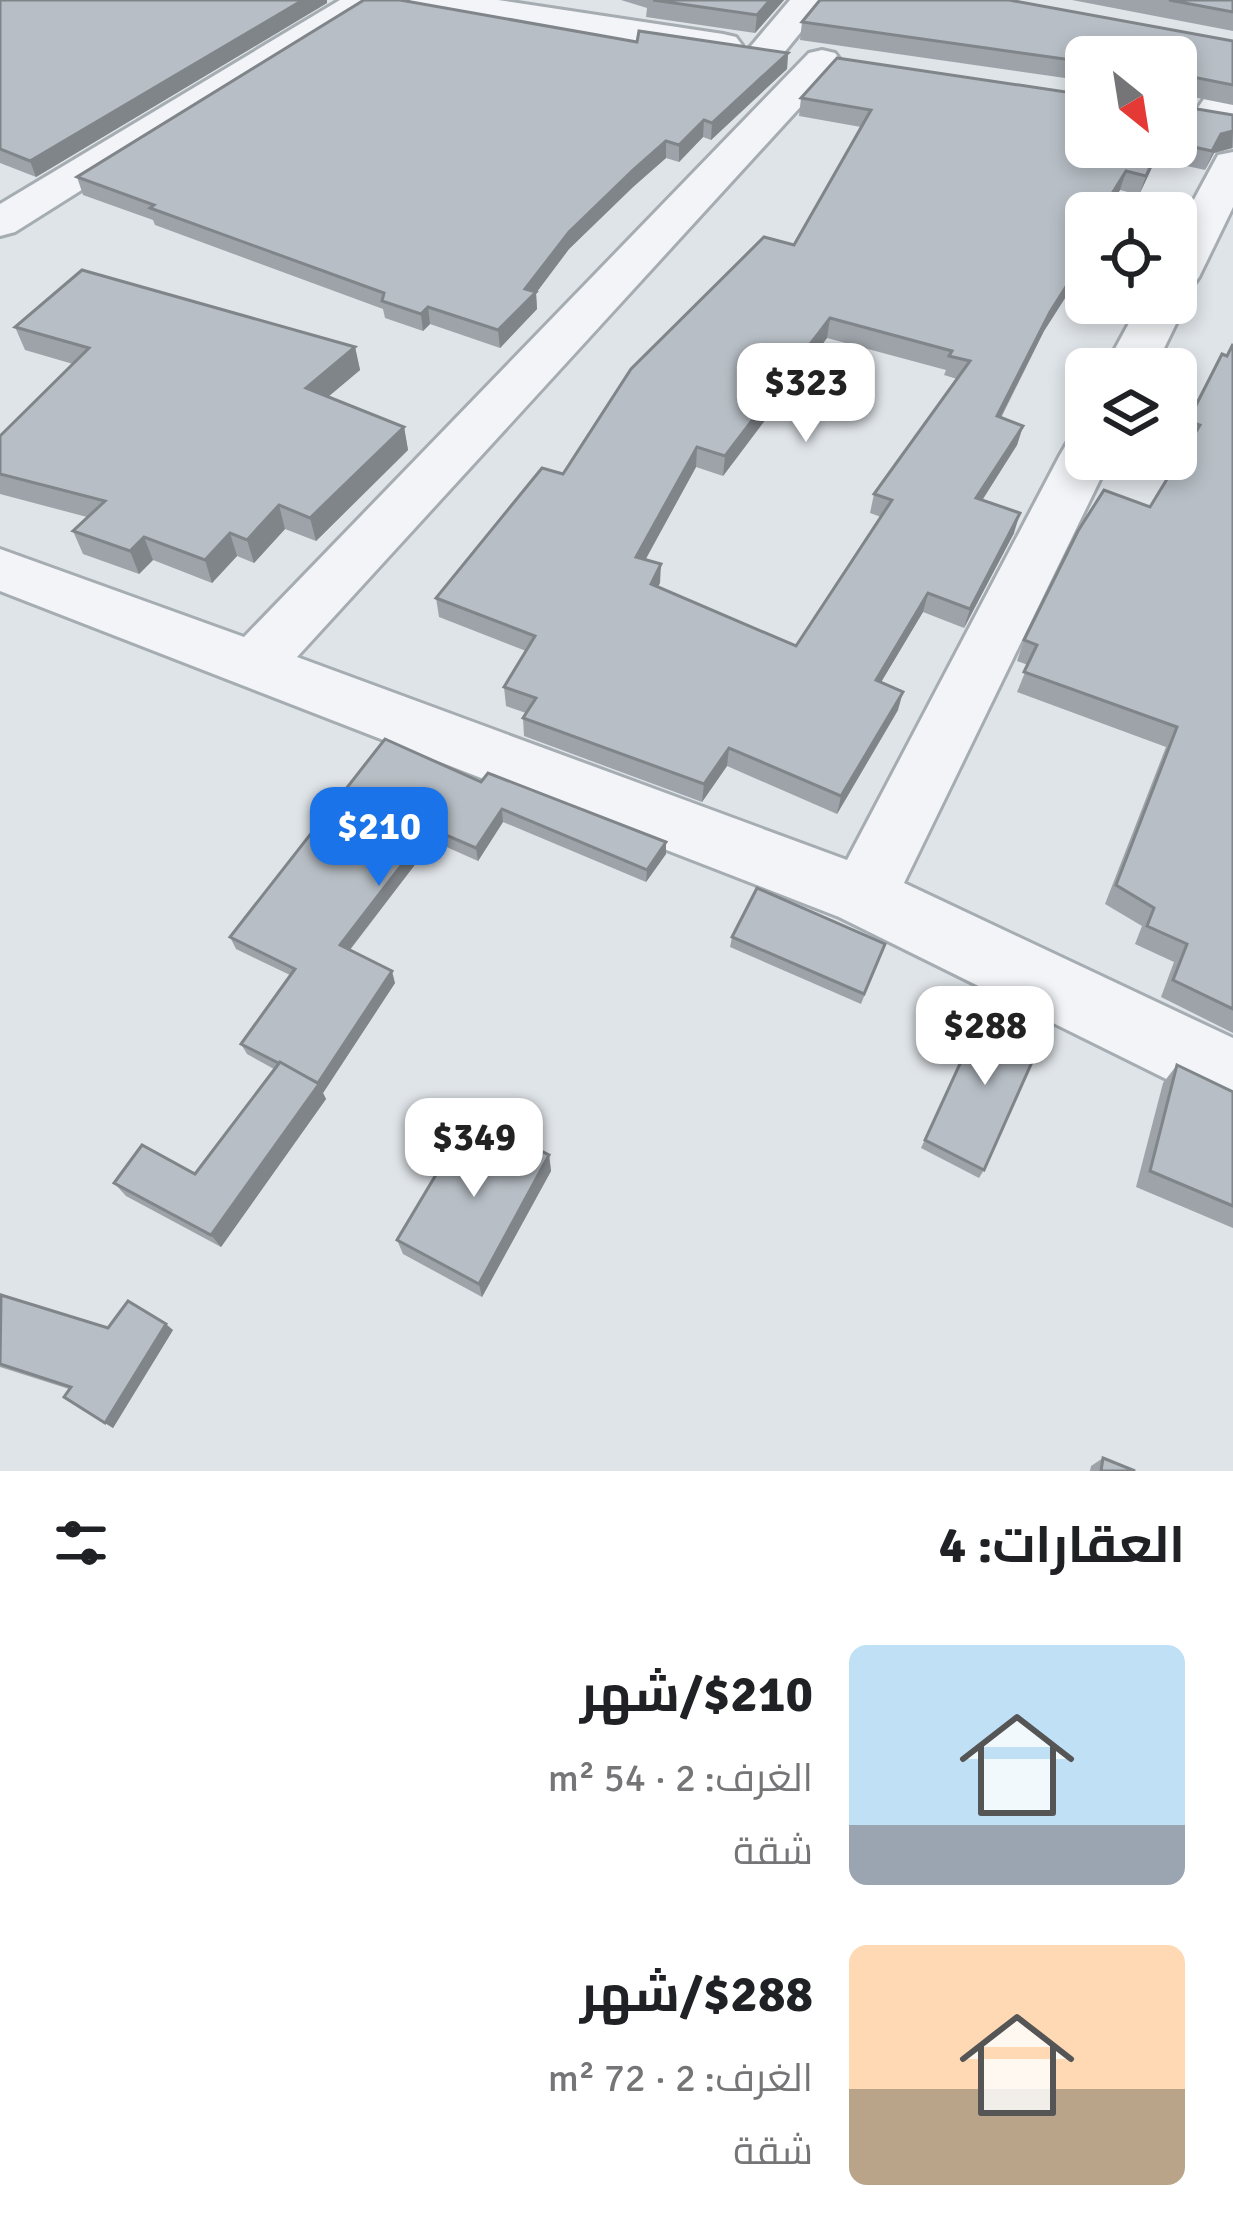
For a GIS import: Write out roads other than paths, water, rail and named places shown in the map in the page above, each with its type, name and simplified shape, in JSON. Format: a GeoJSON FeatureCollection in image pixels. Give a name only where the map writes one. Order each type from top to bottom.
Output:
{"type":"FeatureCollection","features":[{"type":"Feature","properties":{"kind":"street"},"geometry":{"type":"LineString","coordinates":[[0,224],[365,0]]}},
{"type":"Feature","properties":{"kind":"street"},"geometry":{"type":"LineString","coordinates":[[256,663],[844,64],[428,0]]}},
{"type":"Feature","properties":{"kind":"street"},"geometry":{"type":"LineString","coordinates":[[765,52],[809,0]]}},
{"type":"Feature","properties":{"kind":"street"},"geometry":{"type":"LineString","coordinates":[[1197,235],[1233,164]]}},
{"type":"Feature","properties":{"kind":"street"},"geometry":{"type":"LineString","coordinates":[[863,896],[1073,480]]}},
{"type":"Feature","properties":{"kind":"street"},"geometry":{"type":"LineString","coordinates":[[0,569],[863,896],[1233,1076]]}}]}
